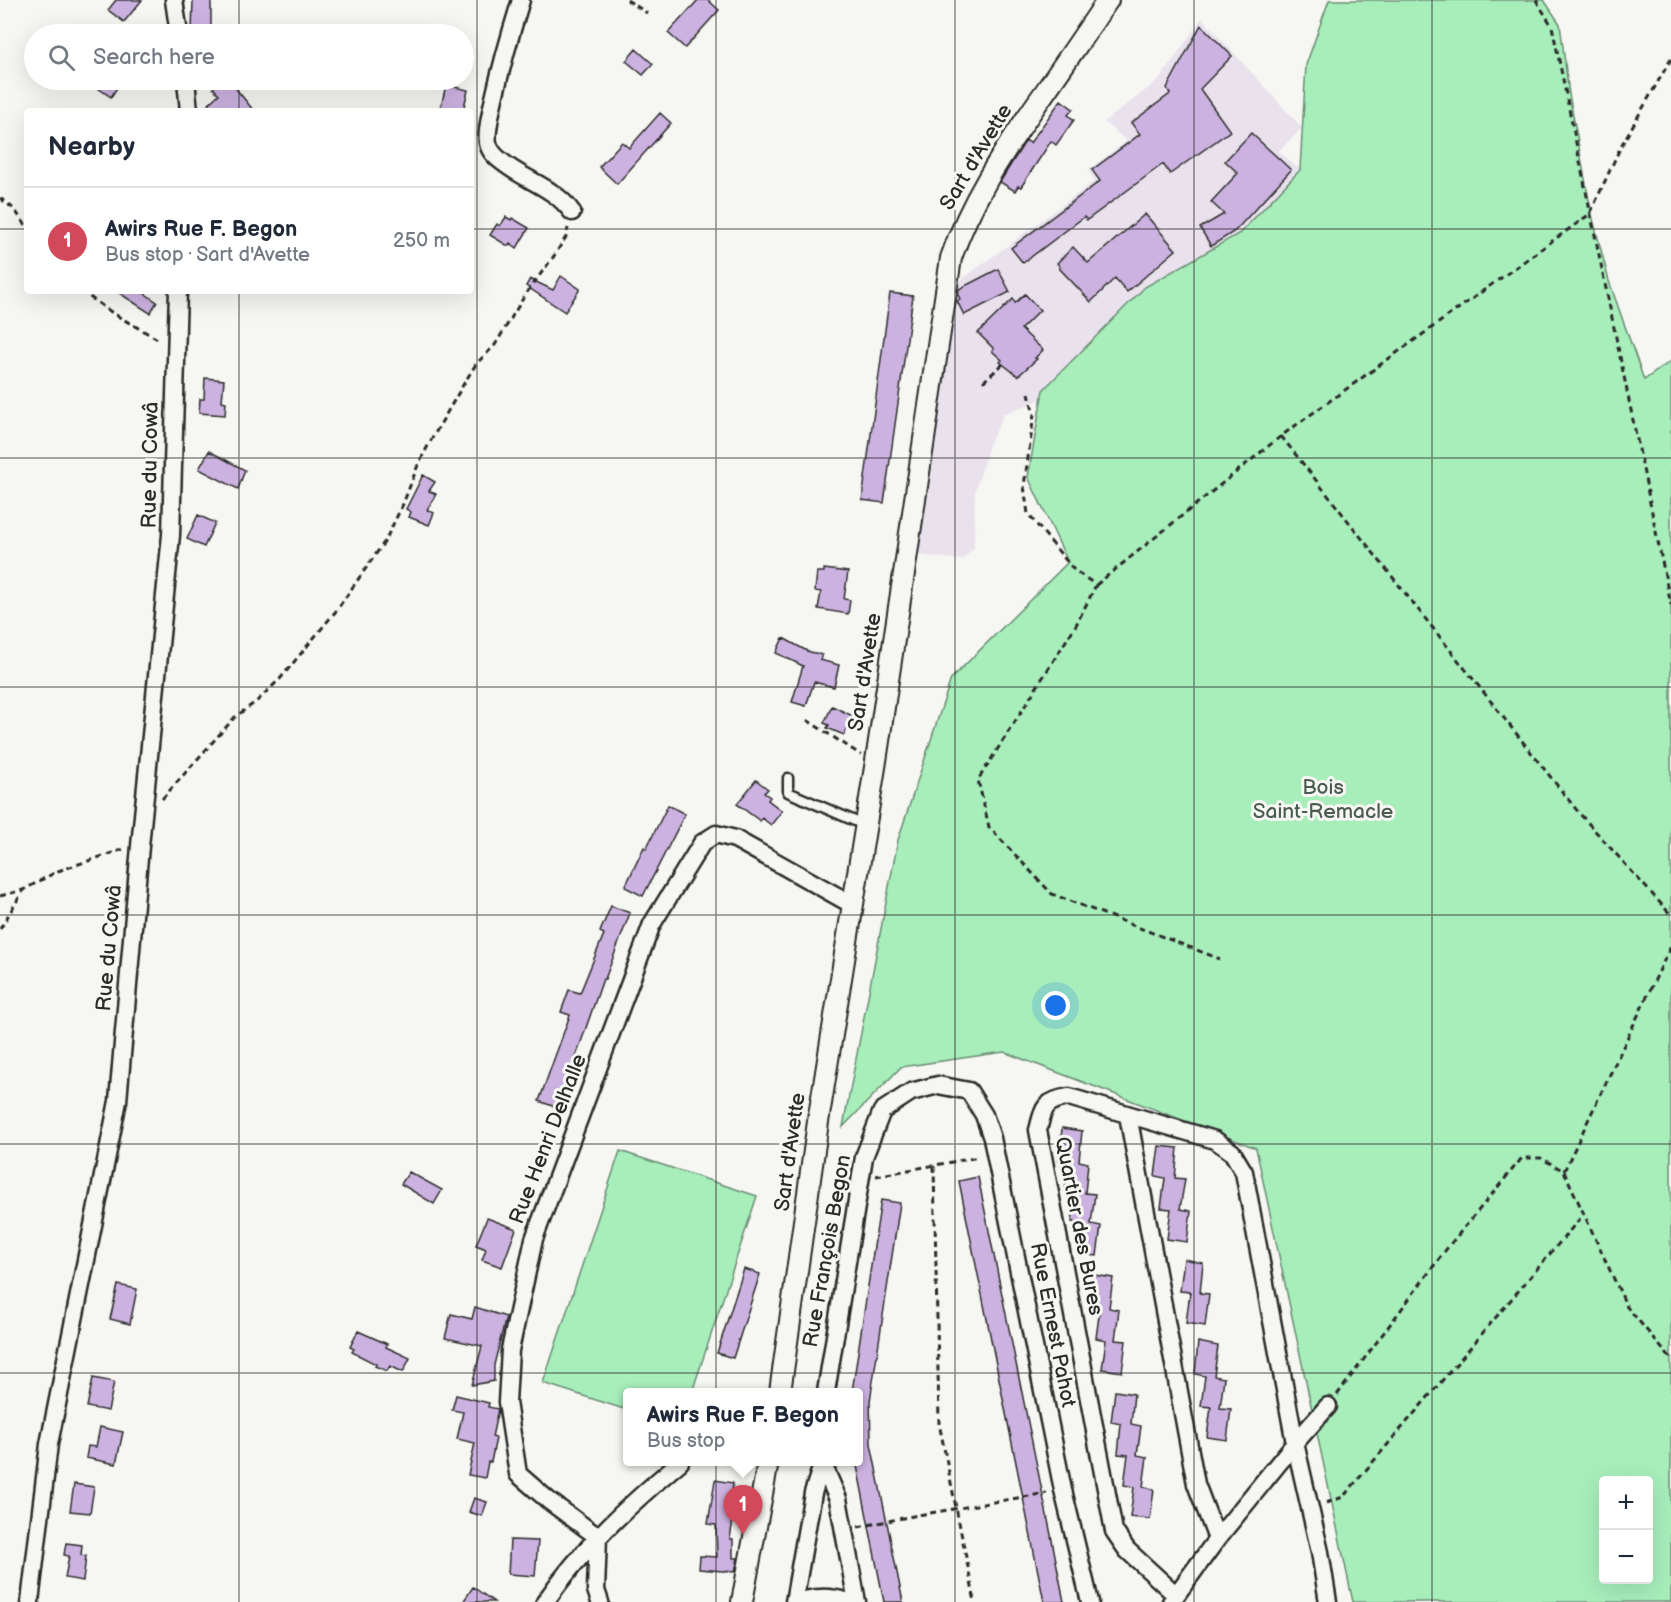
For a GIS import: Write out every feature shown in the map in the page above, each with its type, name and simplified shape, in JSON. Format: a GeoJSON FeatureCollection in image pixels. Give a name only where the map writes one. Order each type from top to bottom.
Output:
{"type":"FeatureCollection","features":[{"type":"Feature","properties":{"kind":"street"},"geometry":{"type":"LineString","coordinates":[[174,0],[178,24]]}},
{"type":"Feature","properties":{"kind":"street"},"geometry":{"type":"LineString","coordinates":[[521,0],[497,85],[488,143],[492,154],[507,166],[549,189],[565,201],[572,212]]}},
{"type":"Feature","properties":{"kind":"street","name":"Sart d'Avette"},"geometry":{"type":"LineString","coordinates":[[781,1388],[818,1122],[876,760],[951,258],[976,198],[1009,144],[1108,0]]}},
{"type":"Feature","properties":{"kind":"street"},"geometry":{"type":"LineString","coordinates":[[187,90],[189,108]]}},
{"type":"Feature","properties":{"kind":"street","name":"Rue du Cowâ"},"geometry":{"type":"LineString","coordinates":[[30,1602],[49,1444],[117,1101],[171,535],[178,294]]}},
{"type":"Feature","properties":{"kind":"street","name":"Rue Henri Delhalle"},"geometry":{"type":"LineString","coordinates":[[598,1537],[548,1500],[518,1474],[507,1402],[510,1350],[534,1239],[652,924],[702,843],[716,834],[735,838],[853,905]]}},
{"type":"Feature","properties":{"kind":"street","name":"Rue Ernest Pahot"},"geometry":{"type":"LineString","coordinates":[[938,1085],[969,1091],[984,1115],[996,1154],[1063,1490],[1090,1602]]}},
{"type":"Feature","properties":{"kind":"street","name":"Rue François Begon"},"geometry":{"type":"LineString","coordinates":[[827,1388],[864,1157],[882,1111],[910,1092],[938,1085]]}},
{"type":"Feature","properties":{"kind":"street","name":"Quartier des Bures"},"geometry":{"type":"LineString","coordinates":[[1174,1598],[1128,1550],[1114,1531],[1038,1130],[1044,1109],[1054,1100],[1069,1098],[1215,1140],[1232,1152],[1244,1172],[1295,1443],[1311,1509],[1328,1602]]}},
{"type":"Feature","properties":{"kind":"street"},"geometry":{"type":"LineString","coordinates":[[1128,1115],[1196,1484],[1217,1539]]}},
{"type":"Feature","properties":{"kind":"street"},"geometry":{"type":"LineString","coordinates":[[1174,1598],[1217,1539],[1295,1443],[1329,1406]]}},
{"type":"Feature","properties":{"kind":"street"},"geometry":{"type":"LineString","coordinates":[[545,1602],[598,1537],[626,1507],[674,1466]]}},
{"type":"Feature","properties":{"kind":"street"},"geometry":{"type":"LineString","coordinates":[[742,1602],[767,1466]]}},
{"type":"Feature","properties":{"kind":"street"},"geometry":{"type":"LineString","coordinates":[[821,1466],[813,1493],[794,1602],[814,1597],[834,1597],[849,1602]]}},
{"type":"Feature","properties":{"kind":"street"},"geometry":{"type":"LineString","coordinates":[[823,1466],[837,1499],[857,1602]]}},
{"type":"Feature","properties":{"kind":"street"},"geometry":{"type":"LineString","coordinates":[[598,1537],[596,1590],[600,1602]]}},
{"type":"Feature","properties":{"kind":"lane"},"geometry":{"type":"LineString","coordinates":[[788,778],[788,792],[864,825]]}},
{"type":"Feature","properties":{"kind":"path"},"geometry":{"type":"LineString","coordinates":[[627,0],[647,13]]}},
{"type":"Feature","properties":{"kind":"path"},"geometry":{"type":"LineString","coordinates":[[1536,0],[1552,26],[1671,605]]}},
{"type":"Feature","properties":{"kind":"path"},"geometry":{"type":"LineString","coordinates":[[1220,959],[1052,894],[989,827],[978,780],[1076,625],[1096,585],[1281,436],[1590,214],[1621,146],[1671,59]]}},
{"type":"Feature","properties":{"kind":"path"},"geometry":{"type":"LineString","coordinates":[[0,198],[14,208],[24,223]]}},
{"type":"Feature","properties":{"kind":"path"},"geometry":{"type":"LineString","coordinates":[[145,807],[162,799],[235,717],[257,701],[280,679],[336,611],[385,541],[418,465],[475,368],[495,345],[525,295],[566,237],[572,212]]}},
{"type":"Feature","properties":{"kind":"path"},"geometry":{"type":"LineString","coordinates":[[85,294],[114,314],[175,347]]}},
{"type":"Feature","properties":{"kind":"path"},"geometry":{"type":"LineString","coordinates":[[983,382],[1003,364]]}},
{"type":"Feature","properties":{"kind":"path"},"geometry":{"type":"LineString","coordinates":[[1029,393],[1034,416],[1024,486],[1028,514],[1074,570],[1096,585]]}},
{"type":"Feature","properties":{"kind":"path"},"geometry":{"type":"LineString","coordinates":[[1281,436],[1579,813],[1671,915]]}},
{"type":"Feature","properties":{"kind":"path"},"geometry":{"type":"LineString","coordinates":[[807,720],[864,757],[876,760]]}},
{"type":"Feature","properties":{"kind":"path"},"geometry":{"type":"LineString","coordinates":[[0,896],[23,890],[58,871],[117,849],[140,846]]}},
{"type":"Feature","properties":{"kind":"path"},"geometry":{"type":"LineString","coordinates":[[0,929],[23,890]]}},
{"type":"Feature","properties":{"kind":"path"},"geometry":{"type":"LineString","coordinates":[[1564,1171],[1671,946]]}},
{"type":"Feature","properties":{"kind":"path"},"geometry":{"type":"LineString","coordinates":[[861,1179],[996,1154]]}},
{"type":"Feature","properties":{"kind":"path"},"geometry":{"type":"LineString","coordinates":[[1329,1406],[1448,1247],[1521,1158],[1541,1158],[1564,1171],[1628,1307],[1671,1359]]}},
{"type":"Feature","properties":{"kind":"path"},"geometry":{"type":"LineString","coordinates":[[934,1166],[939,1423],[975,1602]]}},
{"type":"Feature","properties":{"kind":"path"},"geometry":{"type":"LineString","coordinates":[[1311,1509],[1343,1497],[1583,1215]]}},
{"type":"Feature","properties":{"kind":"path"},"geometry":{"type":"LineString","coordinates":[[844,1531],[918,1515],[1063,1490]]}},
{"type":"Feature","properties":{"kind":"shaded area"},"geometry":{"type":"Polygon","coordinates":[[[1202,18],[1302,128],[1279,151],[1300,170],[1240,233],[1145,287],[1043,390],[1042,399],[1004,414],[989,445],[975,492],[974,548],[962,560],[916,555],[953,286],[1095,181],[1088,170],[1127,141],[1104,122],[1159,80],[1202,18]]]}},
{"type":"Feature","properties":{"kind":"green space","name":"Bois Saint-Remacle"},"geometry":{"type":"Polygon","coordinates":[[[1329,0],[1544,0],[1560,24],[1569,94],[1591,211],[1609,281],[1644,380],[1671,361],[1671,1602],[1353,1602],[1256,1148],[1004,1052],[901,1067],[843,1127],[898,840],[951,679],[1068,562],[1028,477],[1043,390],[1145,287],[1240,233],[1300,170],[1306,65],[1329,0]]]}},
{"type":"Feature","properties":{"kind":"green space"},"geometry":{"type":"Polygon","coordinates":[[[620,1151],[757,1196],[693,1388],[623,1388],[623,1409],[543,1383],[620,1151]]]}},
{"type":"Feature","properties":{"kind":"building"},"geometry":{"type":"Polygon","coordinates":[[[116,0],[142,0],[124,22],[108,10],[116,0]]]}},
{"type":"Feature","properties":{"kind":"building"},"geometry":{"type":"Polygon","coordinates":[[[193,0],[211,0],[211,24],[192,24],[193,0]]]}},
{"type":"Feature","properties":{"kind":"building"},"geometry":{"type":"Polygon","coordinates":[[[698,0],[708,0],[719,10],[685,48],[668,33],[698,0]]]}},
{"type":"Feature","properties":{"kind":"building"},"geometry":{"type":"Polygon","coordinates":[[[1201,25],[1232,56],[1200,89],[1230,131],[1170,174],[1163,164],[1087,220],[1084,217],[1023,263],[1011,248],[1100,181],[1092,170],[1140,134],[1131,123],[1170,94],[1167,88],[1201,25]]]}},
{"type":"Feature","properties":{"kind":"building"},"geometry":{"type":"Polygon","coordinates":[[[636,49],[653,64],[643,75],[626,61],[636,49]]]}},
{"type":"Feature","properties":{"kind":"building"},"geometry":{"type":"Polygon","coordinates":[[[101,90],[116,90],[111,97],[101,90]]]}},
{"type":"Feature","properties":{"kind":"building"},"geometry":{"type":"Polygon","coordinates":[[[215,90],[237,90],[252,108],[211,108],[208,104],[219,94],[215,90]]]}},
{"type":"Feature","properties":{"kind":"building"},"geometry":{"type":"Polygon","coordinates":[[[445,90],[468,90],[464,108],[441,108],[445,90]]]}},
{"type":"Feature","properties":{"kind":"building"},"geometry":{"type":"Polygon","coordinates":[[[1061,100],[1073,109],[1068,115],[1074,120],[1056,145],[1051,141],[1021,187],[1018,186],[1015,191],[1000,182],[1026,140],[1030,143],[1061,100]]]}},
{"type":"Feature","properties":{"kind":"building"},"geometry":{"type":"Polygon","coordinates":[[[660,113],[671,123],[617,184],[599,167],[622,142],[629,148],[660,113]]]}},
{"type":"Feature","properties":{"kind":"building"},"geometry":{"type":"Polygon","coordinates":[[[1251,133],[1291,170],[1235,231],[1211,246],[1200,228],[1224,214],[1211,202],[1238,173],[1225,161],[1251,133]]]}},
{"type":"Feature","properties":{"kind":"building"},"geometry":{"type":"Polygon","coordinates":[[[1145,214],[1176,250],[1127,292],[1115,278],[1091,302],[1057,263],[1073,247],[1088,263],[1145,214]]]}},
{"type":"Feature","properties":{"kind":"building"},"geometry":{"type":"Polygon","coordinates":[[[506,217],[529,228],[517,248],[510,243],[508,246],[490,235],[497,224],[500,226],[506,217]]]}},
{"type":"Feature","properties":{"kind":"building"},"geometry":{"type":"Polygon","coordinates":[[[998,269],[1010,292],[964,315],[957,301],[960,299],[959,289],[998,269]]]}},
{"type":"Feature","properties":{"kind":"building"},"geometry":{"type":"Polygon","coordinates":[[[561,276],[580,289],[565,312],[526,286],[530,279],[553,290],[561,276]]]}},
{"type":"Feature","properties":{"kind":"building"},"geometry":{"type":"Polygon","coordinates":[[[890,293],[913,296],[884,503],[862,500],[890,293]]]}},
{"type":"Feature","properties":{"kind":"building"},"geometry":{"type":"Polygon","coordinates":[[[121,294],[145,294],[157,302],[150,313],[121,294]]]}},
{"type":"Feature","properties":{"kind":"building"},"geometry":{"type":"Polygon","coordinates":[[[1025,294],[1040,310],[1021,329],[1043,350],[1035,358],[1037,359],[1018,376],[1000,362],[1002,360],[992,351],[994,349],[978,333],[1013,299],[1015,303],[1025,294]]]}},
{"type":"Feature","properties":{"kind":"building"},"geometry":{"type":"Polygon","coordinates":[[[205,378],[224,380],[222,401],[226,402],[225,415],[199,413],[200,399],[204,399],[205,378]]]}},
{"type":"Feature","properties":{"kind":"building"},"geometry":{"type":"Polygon","coordinates":[[[209,451],[245,470],[238,489],[199,469],[209,451]]]}},
{"type":"Feature","properties":{"kind":"building"},"geometry":{"type":"Polygon","coordinates":[[[423,475],[435,482],[429,491],[436,494],[427,510],[434,513],[429,525],[409,517],[411,512],[406,509],[423,475]]]}},
{"type":"Feature","properties":{"kind":"building"},"geometry":{"type":"Polygon","coordinates":[[[198,515],[215,523],[204,547],[187,539],[198,515]]]}},
{"type":"Feature","properties":{"kind":"building"},"geometry":{"type":"Polygon","coordinates":[[[824,569],[848,572],[844,599],[850,600],[848,614],[818,609],[821,592],[815,591],[817,572],[824,572],[824,569]]]}},
{"type":"Feature","properties":{"kind":"building"},"geometry":{"type":"Polygon","coordinates":[[[783,638],[807,651],[822,655],[820,660],[839,665],[834,687],[814,682],[806,706],[792,702],[803,666],[776,653],[783,638]]]}},
{"type":"Feature","properties":{"kind":"building"},"geometry":{"type":"Polygon","coordinates":[[[832,706],[853,716],[844,735],[827,728],[829,725],[824,723],[832,706]]]}},
{"type":"Feature","properties":{"kind":"building"},"geometry":{"type":"Polygon","coordinates":[[[756,780],[768,789],[764,793],[770,797],[768,800],[782,811],[771,825],[762,818],[760,821],[737,804],[756,780]]]}},
{"type":"Feature","properties":{"kind":"building"},"geometry":{"type":"Polygon","coordinates":[[[668,805],[685,814],[643,896],[625,887],[668,805]]]}},
{"type":"Feature","properties":{"kind":"building"},"geometry":{"type":"Polygon","coordinates":[[[611,906],[630,913],[605,979],[603,979],[558,1108],[539,1101],[570,1015],[561,1012],[569,990],[580,993],[604,934],[600,932],[611,906]]]}},
{"type":"Feature","properties":{"kind":"building"},"geometry":{"type":"Polygon","coordinates":[[[1062,1128],[1082,1131],[1079,1161],[1088,1163],[1085,1193],[1095,1194],[1091,1224],[1101,1226],[1097,1256],[1078,1254],[1081,1224],[1072,1222],[1075,1192],[1065,1191],[1069,1161],[1059,1160],[1062,1128]]]}},
{"type":"Feature","properties":{"kind":"building"},"geometry":{"type":"Polygon","coordinates":[[[1159,1146],[1178,1148],[1175,1178],[1185,1179],[1180,1209],[1191,1211],[1187,1242],[1167,1239],[1171,1209],[1161,1208],[1165,1178],[1155,1176],[1159,1146]]]}},
{"type":"Feature","properties":{"kind":"building"},"geometry":{"type":"Polygon","coordinates":[[[409,1172],[442,1190],[434,1204],[401,1184],[409,1172]]]}},
{"type":"Feature","properties":{"kind":"building"},"geometry":{"type":"Polygon","coordinates":[[[978,1177],[1064,1602],[1044,1602],[959,1181],[978,1177]]]}},
{"type":"Feature","properties":{"kind":"building"},"geometry":{"type":"Polygon","coordinates":[[[881,1200],[900,1203],[870,1401],[871,1444],[903,1602],[884,1602],[857,1466],[863,1466],[863,1388],[853,1388],[881,1200]]]}},
{"type":"Feature","properties":{"kind":"building"},"geometry":{"type":"Polygon","coordinates":[[[487,1218],[516,1229],[502,1267],[482,1260],[486,1249],[476,1245],[487,1218]]]}},
{"type":"Feature","properties":{"kind":"building"},"geometry":{"type":"Polygon","coordinates":[[[1184,1259],[1203,1263],[1200,1293],[1209,1294],[1205,1326],[1186,1323],[1190,1292],[1180,1291],[1184,1259]]]}},
{"type":"Feature","properties":{"kind":"building"},"geometry":{"type":"Polygon","coordinates":[[[744,1269],[760,1274],[733,1358],[717,1353],[744,1269]]]}},
{"type":"Feature","properties":{"kind":"building"},"geometry":{"type":"Polygon","coordinates":[[[1094,1275],[1113,1278],[1109,1308],[1119,1310],[1115,1340],[1126,1341],[1122,1372],[1102,1369],[1106,1340],[1096,1338],[1100,1308],[1089,1306],[1094,1275]]]}},
{"type":"Feature","properties":{"kind":"building"},"geometry":{"type":"Polygon","coordinates":[[[118,1285],[137,1289],[130,1324],[110,1319],[118,1285]]]}},
{"type":"Feature","properties":{"kind":"building"},"geometry":{"type":"Polygon","coordinates":[[[475,1307],[506,1317],[494,1365],[494,1381],[472,1385],[482,1346],[445,1338],[451,1314],[472,1319],[475,1307]]]}},
{"type":"Feature","properties":{"kind":"building"},"geometry":{"type":"Polygon","coordinates":[[[358,1331],[387,1344],[386,1347],[410,1358],[403,1372],[390,1366],[387,1371],[352,1352],[354,1349],[350,1347],[358,1331]]]}},
{"type":"Feature","properties":{"kind":"building"},"geometry":{"type":"Polygon","coordinates":[[[1198,1342],[1218,1346],[1214,1376],[1224,1378],[1220,1408],[1231,1409],[1227,1440],[1207,1437],[1211,1407],[1201,1406],[1205,1376],[1195,1374],[1198,1342]]]}},
{"type":"Feature","properties":{"kind":"building"},"geometry":{"type":"Polygon","coordinates":[[[93,1378],[114,1382],[108,1411],[87,1407],[93,1378]]]}},
{"type":"Feature","properties":{"kind":"building"},"geometry":{"type":"Polygon","coordinates":[[[1115,1391],[1134,1394],[1131,1424],[1141,1426],[1137,1455],[1147,1457],[1143,1487],[1154,1489],[1150,1519],[1130,1517],[1134,1487],[1124,1485],[1128,1455],[1118,1454],[1121,1424],[1111,1422],[1115,1391]]]}},
{"type":"Feature","properties":{"kind":"building"},"geometry":{"type":"Polygon","coordinates":[[[456,1395],[489,1403],[488,1407],[498,1409],[492,1437],[496,1438],[485,1478],[468,1475],[475,1443],[457,1439],[463,1412],[452,1410],[456,1395]]]}},
{"type":"Feature","properties":{"kind":"building"},"geometry":{"type":"Polygon","coordinates":[[[100,1427],[123,1432],[116,1464],[86,1458],[88,1446],[96,1447],[100,1427]]]}},
{"type":"Feature","properties":{"kind":"building"},"geometry":{"type":"Polygon","coordinates":[[[715,1480],[733,1483],[732,1493],[737,1494],[730,1539],[733,1539],[733,1558],[738,1558],[735,1572],[699,1569],[700,1556],[717,1557],[716,1525],[708,1524],[715,1480]]]}},
{"type":"Feature","properties":{"kind":"building"},"geometry":{"type":"Polygon","coordinates":[[[74,1484],[94,1487],[90,1513],[70,1511],[74,1484]]]}},
{"type":"Feature","properties":{"kind":"building"},"geometry":{"type":"Polygon","coordinates":[[[474,1498],[487,1502],[482,1516],[469,1512],[474,1498]]]}},
{"type":"Feature","properties":{"kind":"building"},"geometry":{"type":"Polygon","coordinates":[[[510,1540],[538,1541],[535,1576],[508,1574],[510,1540]]]}},
{"type":"Feature","properties":{"kind":"building"},"geometry":{"type":"Polygon","coordinates":[[[66,1543],[82,1545],[81,1555],[86,1556],[83,1581],[65,1578],[69,1556],[64,1555],[66,1543]]]}},
{"type":"Feature","properties":{"kind":"building"},"geometry":{"type":"Polygon","coordinates":[[[473,1587],[494,1602],[463,1602],[473,1587]]]}},
{"type":"Feature","properties":{"kind":"place","name":"Awirs Rue F. Begon"},"geometry":{"type":"Point","coordinates":[743,1535]}}]}
